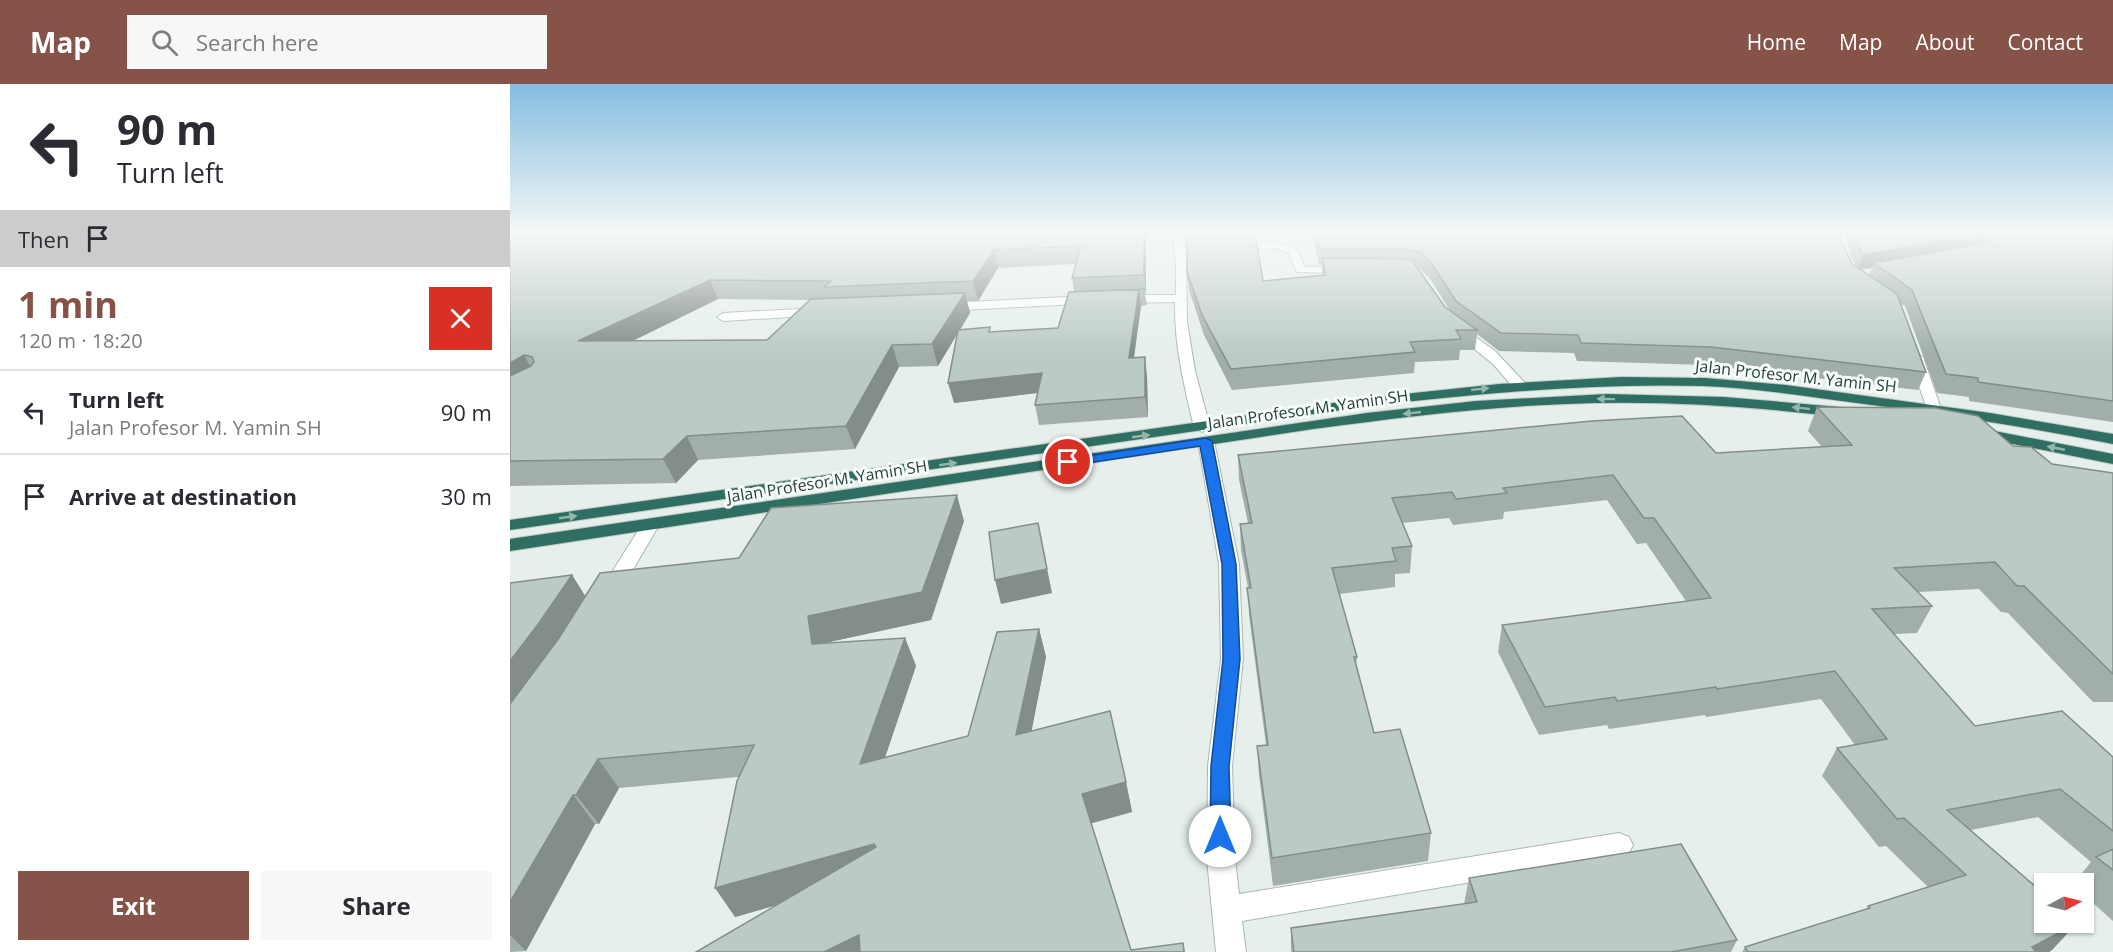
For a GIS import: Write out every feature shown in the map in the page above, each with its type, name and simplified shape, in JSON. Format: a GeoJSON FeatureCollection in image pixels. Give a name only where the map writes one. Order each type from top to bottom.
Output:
{"type":"FeatureCollection","features":[{"type":"Feature","properties":{"kind":"highway","name":"Jalan Profesor M. Yamin SH"},"geometry":{"type":"LineString","coordinates":[[510,545],[792,505],[1204,434],[1376,401],[1519,385],[1581,382],[1706,382],[1795,390],[1934,409],[2113,439]]}},
{"type":"Feature","properties":{"kind":"highway","name":"Jalan Profesor M. Yamin SH"},"geometry":{"type":"LineString","coordinates":[[510,525],[799,485],[1204,434],[1529,401],[1680,400],[1802,407],[1938,425],[2113,459]]}},
{"type":"Feature","properties":{"kind":"highway"},"geometry":{"type":"LineString","coordinates":[[792,505],[799,485]]}},
{"type":"Feature","properties":{"kind":"street"},"geometry":{"type":"LineString","coordinates":[[1182,273],[1181,322],[1188,372],[1204,434],[1229,564],[1232,659],[1220,766],[1221,859],[1231,952]]}},
{"type":"Feature","properties":{"kind":"street"},"geometry":{"type":"LineString","coordinates":[[932,308],[1181,296]]}},
{"type":"Feature","properties":{"kind":"street"},"geometry":{"type":"LineString","coordinates":[[723,317],[827,312]]}},
{"type":"Feature","properties":{"kind":"street"},"geometry":{"type":"LineString","coordinates":[[1445,317],[1500,362],[1519,385]]}},
{"type":"Feature","properties":{"kind":"street"},"geometry":{"type":"LineString","coordinates":[[1912,347],[1934,409]]}},
{"type":"Feature","properties":{"kind":"street"},"geometry":{"type":"LineString","coordinates":[[603,603],[650,525]]}},
{"type":"Feature","properties":{"kind":"street"},"geometry":{"type":"LineString","coordinates":[[1226,910],[1619,845]]}},
{"type":"Feature","properties":{"kind":"building"},"geometry":{"type":"Polygon","coordinates":[[[510,273],[979,273],[973,281],[824,287],[831,281],[710,280],[578,341],[767,340],[811,299],[965,293],[932,344],[892,345],[846,426],[687,436],[663,459],[510,461],[510,376],[531,366],[534,362],[532,357],[524,355],[510,363],[510,273]]]}},
{"type":"Feature","properties":{"kind":"building"},"geometry":{"type":"Polygon","coordinates":[[[1074,273],[1144,273],[1144,275],[1072,278],[1074,273]]]}},
{"type":"Feature","properties":{"kind":"building"},"geometry":{"type":"Polygon","coordinates":[[[1187,273],[1262,273],[1263,281],[1326,275],[1325,273],[1421,273],[1445,307],[1477,330],[1456,330],[1461,339],[1410,342],[1415,352],[1231,369],[1202,315],[1187,273]]]}},
{"type":"Feature","properties":{"kind":"building"},"geometry":{"type":"Polygon","coordinates":[[[1438,273],[1865,273],[1897,294],[1926,372],[1711,347],[1581,343],[1578,335],[1501,333],[1456,301],[1438,273]]]}},
{"type":"Feature","properties":{"kind":"building"},"geometry":{"type":"Polygon","coordinates":[[[1887,273],[2113,273],[2113,401],[1978,382],[1978,378],[1946,374],[1912,290],[1887,273]]]}},
{"type":"Feature","properties":{"kind":"building"},"geometry":{"type":"Polygon","coordinates":[[[1139,289],[1129,358],[1145,357],[1145,397],[1035,405],[1042,373],[948,383],[958,330],[990,327],[989,332],[1058,328],[1069,292],[1139,289]]]}},
{"type":"Feature","properties":{"kind":"building"},"geometry":{"type":"Polygon","coordinates":[[[1817,407],[1935,408],[1978,416],[2013,446],[2031,447],[2052,464],[2113,473],[2113,674],[2024,586],[2017,586],[1995,562],[1894,568],[1932,606],[1872,609],[1975,726],[2062,711],[2113,757],[2113,831],[2060,789],[1947,810],[2034,885],[2034,933],[2058,933],[2032,947],[2036,952],[1748,952],[1745,947],[1966,875],[1904,818],[1897,819],[1837,748],[1887,739],[1835,671],[1717,689],[1716,687],[1617,701],[1615,697],[1545,707],[1502,625],[1711,598],[1654,518],[1644,518],[1613,475],[1503,488],[1507,493],[1456,499],[1452,492],[1392,498],[1412,546],[1392,548],[1396,561],[1332,568],[1357,657],[1354,657],[1374,733],[1400,729],[1431,833],[1272,858],[1257,746],[1268,745],[1247,588],[1251,588],[1240,524],[1252,523],[1238,455],[1592,421],[1682,416],[1716,453],[1852,445],[1817,407]]]}},
{"type":"Feature","properties":{"kind":"building"},"geometry":{"type":"Polygon","coordinates":[[[957,495],[922,592],[808,616],[812,644],[905,638],[860,764],[968,736],[997,632],[1039,629],[1016,735],[1110,711],[1126,782],[1082,794],[1131,950],[1183,943],[1184,952],[860,952],[859,935],[824,952],[696,952],[876,847],[874,844],[715,888],[737,781],[754,745],[598,759],[576,795],[573,795],[510,902],[510,704],[559,638],[600,573],[739,558],[771,508],[957,495]]]}},
{"type":"Feature","properties":{"kind":"building"},"geometry":{"type":"Polygon","coordinates":[[[1038,523],[1047,569],[995,580],[989,532],[1038,523]]]}},
{"type":"Feature","properties":{"kind":"building"},"geometry":{"type":"Polygon","coordinates":[[[572,575],[539,623],[510,661],[510,583],[572,575]]]}},
{"type":"Feature","properties":{"kind":"building"},"geometry":{"type":"Polygon","coordinates":[[[1681,844],[1737,940],[1671,952],[1294,952],[1291,928],[1477,902],[1469,878],[1681,844]]]}},
{"type":"Feature","properties":{"kind":"building"},"geometry":{"type":"Polygon","coordinates":[[[2113,849],[2113,870],[2096,857],[2113,849]]]}},
{"type":"Feature","properties":{"kind":"route"},"geometry":{"type":"LineString","coordinates":[[1068,462],[1206,441],[1229,564],[1232,659],[1220,766],[1220,836]]}}]}
